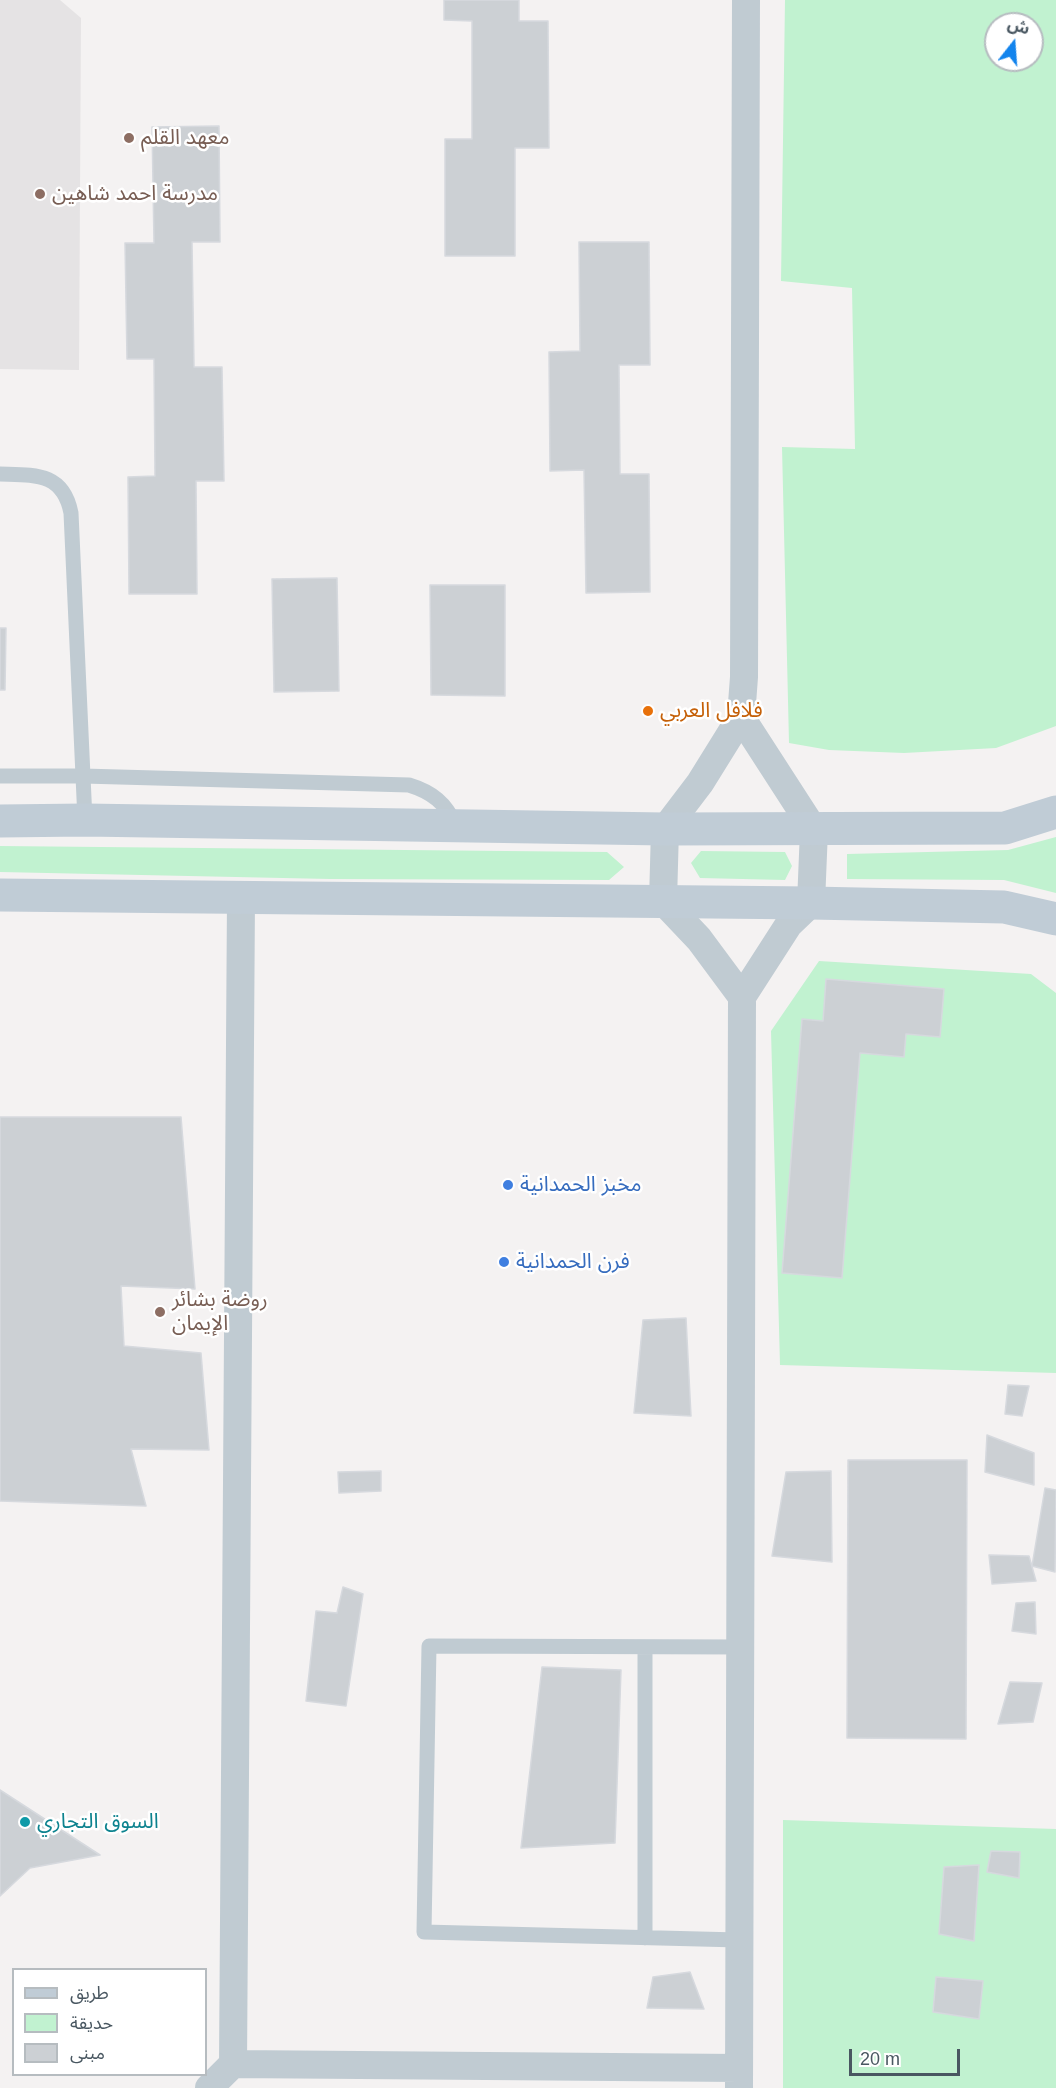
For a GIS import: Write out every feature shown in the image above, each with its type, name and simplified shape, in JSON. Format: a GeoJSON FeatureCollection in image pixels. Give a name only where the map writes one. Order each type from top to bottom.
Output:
{"type":"FeatureCollection","features":[{"type":"Feature","properties":{"kind":"main road"},"geometry":{"type":"LineString","coordinates":[[0,820],[814,830],[1005,828],[1056,812]]}},
{"type":"Feature","properties":{"kind":"main road"},"geometry":{"type":"LineString","coordinates":[[0,895],[663,901],[1004,907],[1056,919]]}},
{"type":"Feature","properties":{"kind":"street"},"geometry":{"type":"LineString","coordinates":[[742,997],[699,939],[663,901],[665,829],[700,783],[741,717],[744,677],[746,0]]}},
{"type":"Feature","properties":{"kind":"street"},"geometry":{"type":"LineString","coordinates":[[233,2064],[739,2078],[742,997],[789,924],[811,903],[814,830],[741,717]]}},
{"type":"Feature","properties":{"kind":"street"},"geometry":{"type":"LineString","coordinates":[[209,2088],[233,2064],[241,898]]}},
{"type":"Feature","properties":{"kind":"lane"},"geometry":{"type":"LineString","coordinates":[[0,474],[28,475],[49,479],[65,493],[69,503],[85,820]]}},
{"type":"Feature","properties":{"kind":"lane"},"geometry":{"type":"LineString","coordinates":[[0,776],[83,776],[409,785],[425,790],[440,801],[450,812],[456,825]]}},
{"type":"Feature","properties":{"kind":"lane"},"geometry":{"type":"LineString","coordinates":[[739,1940],[424,1932],[429,1646],[741,1647]]}},
{"type":"Feature","properties":{"kind":"lane"},"geometry":{"type":"LineString","coordinates":[[645,1647],[645,1938]]}},
{"type":"Feature","properties":{"kind":"shaded area","name":"مدرسة احمد شاهين"},"geometry":{"type":"Polygon","coordinates":[[[0,0],[60,0],[81,18],[79,370],[0,369],[0,0]]]}},
{"type":"Feature","properties":{"kind":"green space"},"geometry":{"type":"Polygon","coordinates":[[[785,0],[1056,0],[1056,726],[996,748],[904,753],[829,750],[789,743],[782,447],[855,449],[852,288],[781,281],[785,0]]]}},
{"type":"Feature","properties":{"kind":"green space"},"geometry":{"type":"Polygon","coordinates":[[[1056,837],[1056,893],[1004,880],[847,879],[847,854],[1008,850],[1056,837]]]}},
{"type":"Feature","properties":{"kind":"green space"},"geometry":{"type":"Polygon","coordinates":[[[0,846],[607,852],[624,867],[609,880],[330,879],[0,872],[0,846]]]}},
{"type":"Feature","properties":{"kind":"green space"},"geometry":{"type":"Polygon","coordinates":[[[701,851],[785,852],[792,866],[785,880],[700,878],[691,863],[701,851]]]}},
{"type":"Feature","properties":{"kind":"green space"},"geometry":{"type":"Polygon","coordinates":[[[819,961],[1031,974],[1056,993],[1056,1373],[780,1365],[771,1031],[819,961]]]}},
{"type":"Feature","properties":{"kind":"green space"},"geometry":{"type":"Polygon","coordinates":[[[783,1820],[1056,1829],[1056,2088],[783,2088],[783,1820]]]}},
{"type":"Feature","properties":{"kind":"building"},"geometry":{"type":"Polygon","coordinates":[[[444,0],[519,0],[519,21],[548,21],[549,148],[515,148],[515,256],[445,256],[445,139],[472,139],[472,21],[444,20],[444,0]]]}},
{"type":"Feature","properties":{"kind":"building"},"geometry":{"type":"Polygon","coordinates":[[[219,126],[220,242],[192,242],[194,367],[222,367],[224,481],[196,481],[197,594],[129,594],[128,477],[155,476],[154,359],[127,359],[125,243],[154,243],[152,127],[219,126]]]}},
{"type":"Feature","properties":{"kind":"building"},"geometry":{"type":"Polygon","coordinates":[[[579,242],[649,242],[650,365],[619,365],[620,474],[649,474],[650,592],[586,593],[584,470],[550,471],[549,352],[580,351],[579,242]]]}},
{"type":"Feature","properties":{"kind":"building"},"geometry":{"type":"Polygon","coordinates":[[[337,578],[339,691],[274,692],[272,579],[337,578]]]}},
{"type":"Feature","properties":{"kind":"building"},"geometry":{"type":"Polygon","coordinates":[[[430,585],[505,585],[505,696],[431,695],[430,585]]]}},
{"type":"Feature","properties":{"kind":"building"},"geometry":{"type":"Polygon","coordinates":[[[0,628],[6,628],[5,690],[0,690],[0,628]]]}},
{"type":"Feature","properties":{"kind":"building"},"geometry":{"type":"Polygon","coordinates":[[[826,979],[944,989],[940,1037],[906,1034],[904,1057],[860,1053],[842,1278],[782,1273],[802,1019],[823,1021],[826,979]]]}},
{"type":"Feature","properties":{"kind":"building"},"geometry":{"type":"Polygon","coordinates":[[[0,1117],[181,1117],[195,1289],[121,1286],[124,1346],[201,1353],[209,1450],[131,1449],[146,1506],[0,1501],[0,1117]]]}},
{"type":"Feature","properties":{"kind":"building"},"geometry":{"type":"Polygon","coordinates":[[[686,1318],[691,1416],[634,1413],[643,1320],[686,1318]]]}},
{"type":"Feature","properties":{"kind":"building"},"geometry":{"type":"Polygon","coordinates":[[[1008,1385],[1029,1386],[1022,1416],[1005,1414],[1008,1385]]]}},
{"type":"Feature","properties":{"kind":"building"},"geometry":{"type":"Polygon","coordinates":[[[987,1435],[1034,1453],[1034,1485],[985,1472],[987,1435]]]}},
{"type":"Feature","properties":{"kind":"building"},"geometry":{"type":"Polygon","coordinates":[[[848,1460],[967,1460],[966,1739],[847,1738],[848,1460]]]}},
{"type":"Feature","properties":{"kind":"building"},"geometry":{"type":"Polygon","coordinates":[[[381,1471],[381,1491],[339,1493],[338,1472],[381,1471]]]}},
{"type":"Feature","properties":{"kind":"building"},"geometry":{"type":"Polygon","coordinates":[[[831,1471],[832,1562],[772,1556],[786,1472],[831,1471]]]}},
{"type":"Feature","properties":{"kind":"building"},"geometry":{"type":"Polygon","coordinates":[[[1045,1488],[1056,1490],[1055,1572],[1032,1566],[1045,1488]]]}},
{"type":"Feature","properties":{"kind":"building"},"geometry":{"type":"Polygon","coordinates":[[[989,1555],[1029,1556],[1036,1581],[992,1584],[989,1555]]]}},
{"type":"Feature","properties":{"kind":"building"},"geometry":{"type":"Polygon","coordinates":[[[343,1587],[363,1594],[346,1706],[306,1701],[316,1611],[337,1613],[343,1587]]]}},
{"type":"Feature","properties":{"kind":"building"},"geometry":{"type":"Polygon","coordinates":[[[1035,1602],[1036,1634],[1012,1631],[1016,1603],[1035,1602]]]}},
{"type":"Feature","properties":{"kind":"building"},"geometry":{"type":"Polygon","coordinates":[[[542,1667],[621,1670],[615,1843],[521,1848],[542,1667]]]}},
{"type":"Feature","properties":{"kind":"building"},"geometry":{"type":"Polygon","coordinates":[[[1010,1682],[1042,1683],[1033,1722],[998,1724],[1010,1682]]]}},
{"type":"Feature","properties":{"kind":"building","name":"السوق التجاري"},"geometry":{"type":"Polygon","coordinates":[[[0,1790],[100,1855],[30,1868],[0,1896],[0,1790]]]}},
{"type":"Feature","properties":{"kind":"building"},"geometry":{"type":"Polygon","coordinates":[[[991,1851],[1020,1852],[1019,1878],[987,1872],[991,1851]]]}},
{"type":"Feature","properties":{"kind":"building"},"geometry":{"type":"Polygon","coordinates":[[[979,1865],[974,1941],[939,1934],[944,1867],[979,1865]]]}},
{"type":"Feature","properties":{"kind":"building"},"geometry":{"type":"Polygon","coordinates":[[[690,1972],[704,2009],[647,2008],[653,1977],[690,1972]]]}},
{"type":"Feature","properties":{"kind":"building"},"geometry":{"type":"Polygon","coordinates":[[[936,1977],[983,1981],[979,2019],[933,2012],[936,1977]]]}},
{"type":"Feature","properties":{"kind":"place","name":"معهد القلم"},"geometry":{"type":"Point","coordinates":[129,138]}},
{"type":"Feature","properties":{"kind":"place","name":"مدرسة احمد شاهين"},"geometry":{"type":"Point","coordinates":[40,194]}},
{"type":"Feature","properties":{"kind":"place","name":"فلافل العربي"},"geometry":{"type":"Point","coordinates":[648,711]}},
{"type":"Feature","properties":{"kind":"place","name":"مخبز الحمدانية"},"geometry":{"type":"Point","coordinates":[508,1185]}},
{"type":"Feature","properties":{"kind":"place","name":"فرن الحمدانية"},"geometry":{"type":"Point","coordinates":[504,1262]}},
{"type":"Feature","properties":{"kind":"place","name":"روضة بشائر الإيمان"},"geometry":{"type":"Point","coordinates":[160,1312]}},
{"type":"Feature","properties":{"kind":"place","name":"السوق التجاري"},"geometry":{"type":"Point","coordinates":[25,1822]}}]}
